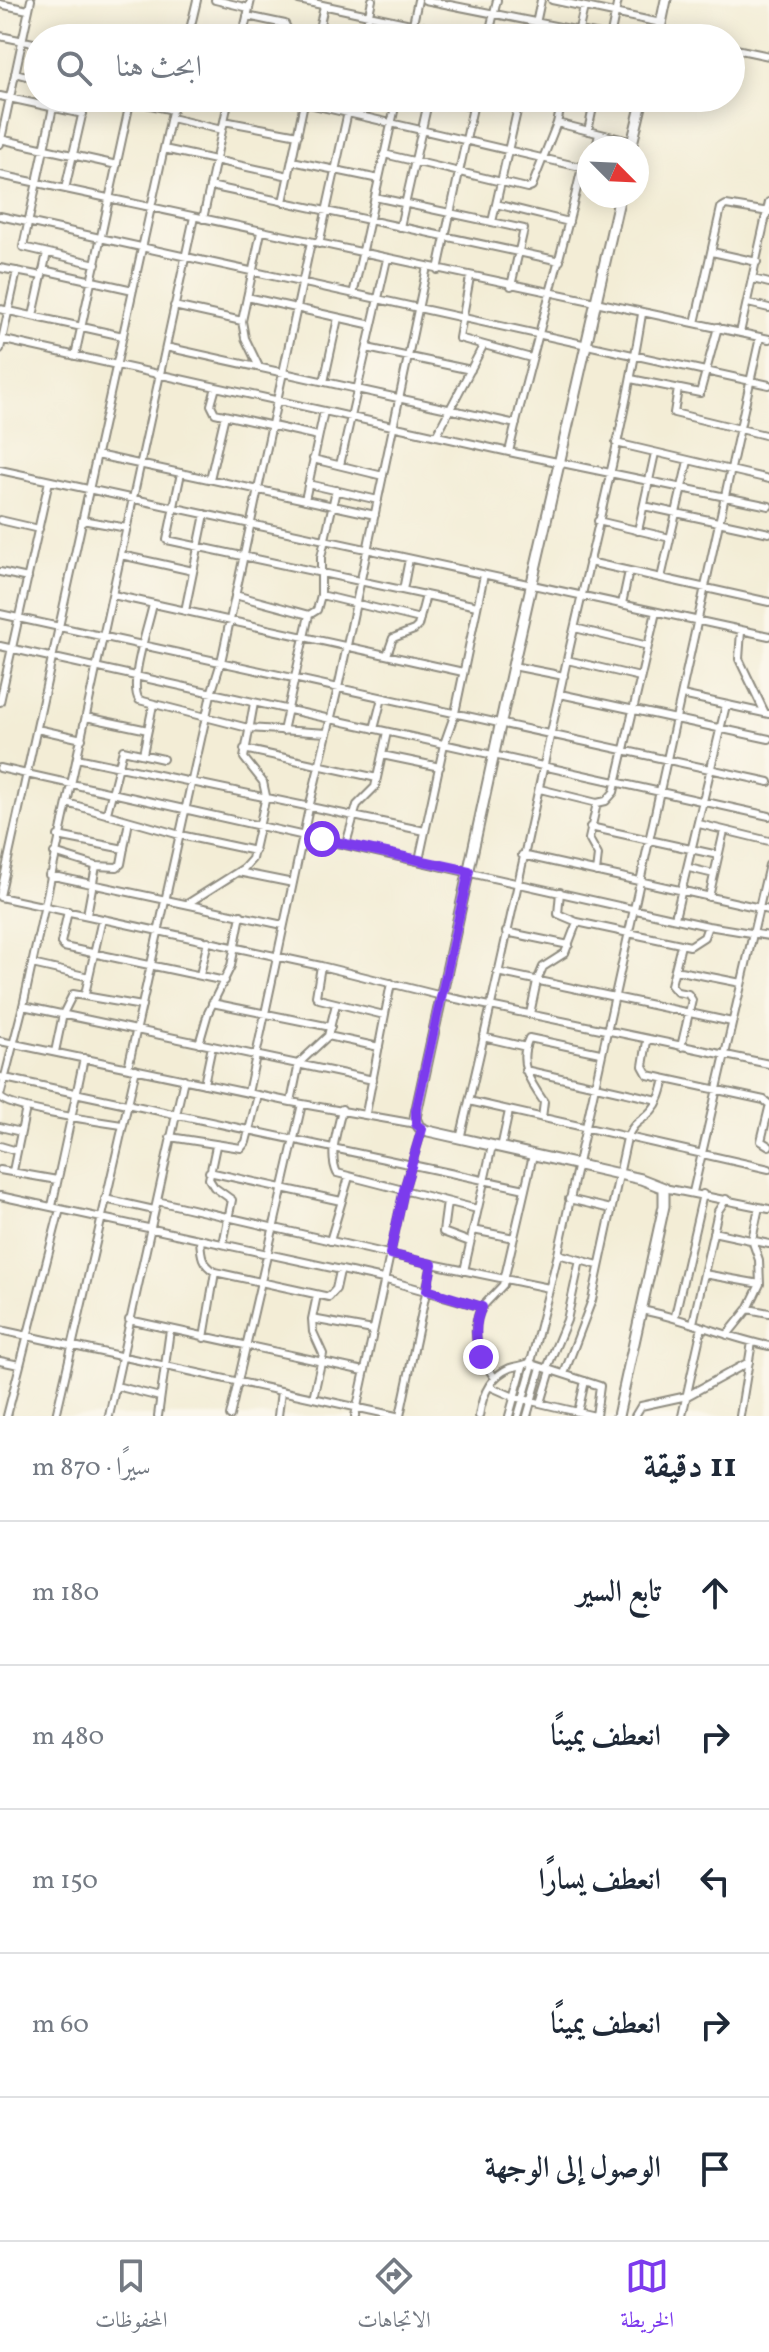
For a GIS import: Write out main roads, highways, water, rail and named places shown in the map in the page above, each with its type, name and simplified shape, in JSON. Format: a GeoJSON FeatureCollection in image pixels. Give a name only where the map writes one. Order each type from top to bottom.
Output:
{"type":"FeatureCollection","features":[{"type":"Feature","properties":{"kind":"main road"},"geometry":{"type":"LineString","coordinates":[[661,24],[666,0]]}},
{"type":"Feature","properties":{"kind":"main road"},"geometry":{"type":"LineString","coordinates":[[634,136],[640,112]]}},
{"type":"Feature","properties":{"kind":"main road"},"geometry":{"type":"LineString","coordinates":[[617,208],[416,1111],[419,1126],[460,1139],[654,1182],[664,1188],[664,1206],[618,1416]]}}]}
